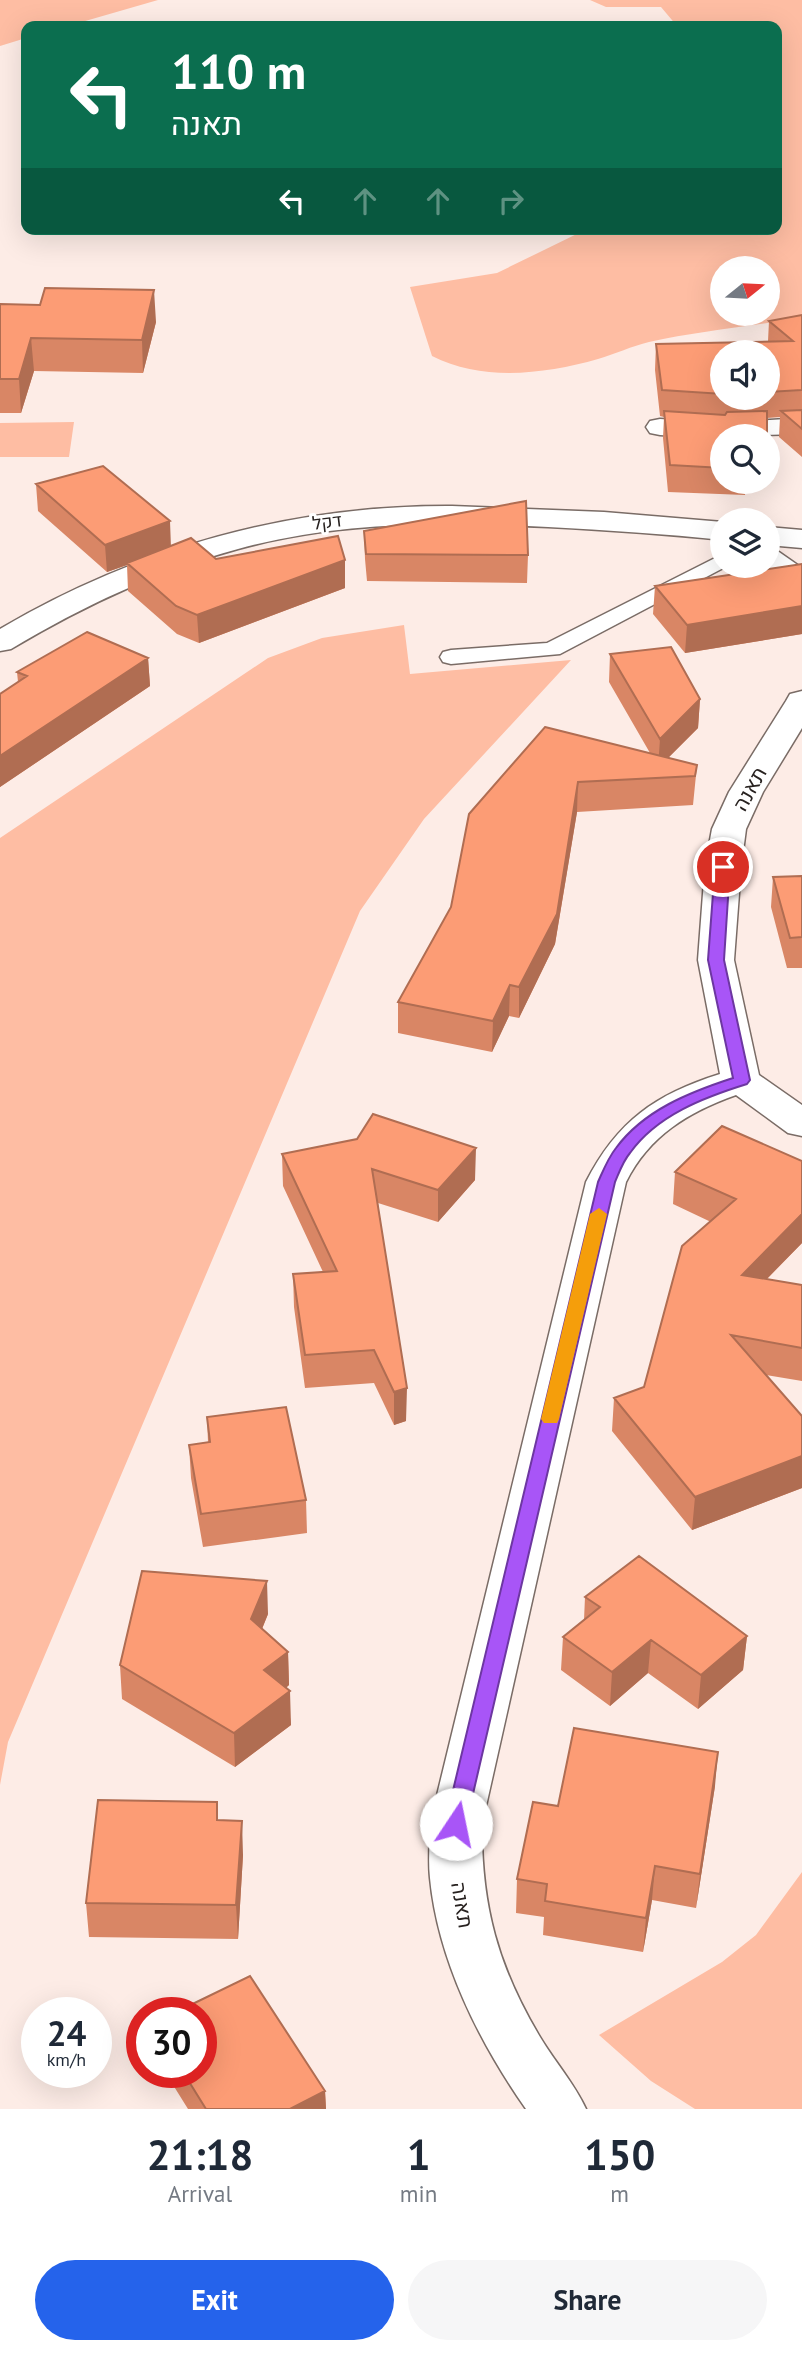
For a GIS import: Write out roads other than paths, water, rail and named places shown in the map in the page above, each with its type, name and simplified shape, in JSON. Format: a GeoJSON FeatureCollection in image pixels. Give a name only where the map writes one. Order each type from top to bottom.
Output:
{"type":"FeatureCollection","features":[{"type":"Feature","properties":{"kind":"street"},"geometry":{"type":"LineString","coordinates":[[660,428],[735,431],[802,426]]}},
{"type":"Feature","properties":{"kind":"street","name":"דקל"},"geometry":{"type":"LineString","coordinates":[[0,642],[82,595],[129,573],[177,555],[278,529],[345,520],[442,514],[710,530]]}},
{"type":"Feature","properties":{"kind":"street","name":"דקל"},"geometry":{"type":"LineString","coordinates":[[679,526],[710,534]]}},
{"type":"Feature","properties":{"kind":"street"},"geometry":{"type":"LineString","coordinates":[[780,538],[802,539]]}},
{"type":"Feature","properties":{"kind":"street"},"geometry":{"type":"LineString","coordinates":[[780,542],[802,550]]}},
{"type":"Feature","properties":{"kind":"street"},"geometry":{"type":"LineString","coordinates":[[780,566],[802,582]]}},
{"type":"Feature","properties":{"kind":"street","name":"תאנה"},"geometry":{"type":"LineString","coordinates":[[558,2109],[526,2067],[497,2015],[474,1955],[456,1882],[456,1824],[606,1182],[622,1151],[646,1125],[700,1094],[741,1080],[716,960],[723,867],[729,829],[746,792],[802,701]]}},
{"type":"Feature","properties":{"kind":"street"},"geometry":{"type":"LineString","coordinates":[[741,1080],[802,1124]]}},
{"type":"Feature","properties":{"kind":"lane"},"geometry":{"type":"LineString","coordinates":[[451,657],[552,649],[710,567]]}}]}
